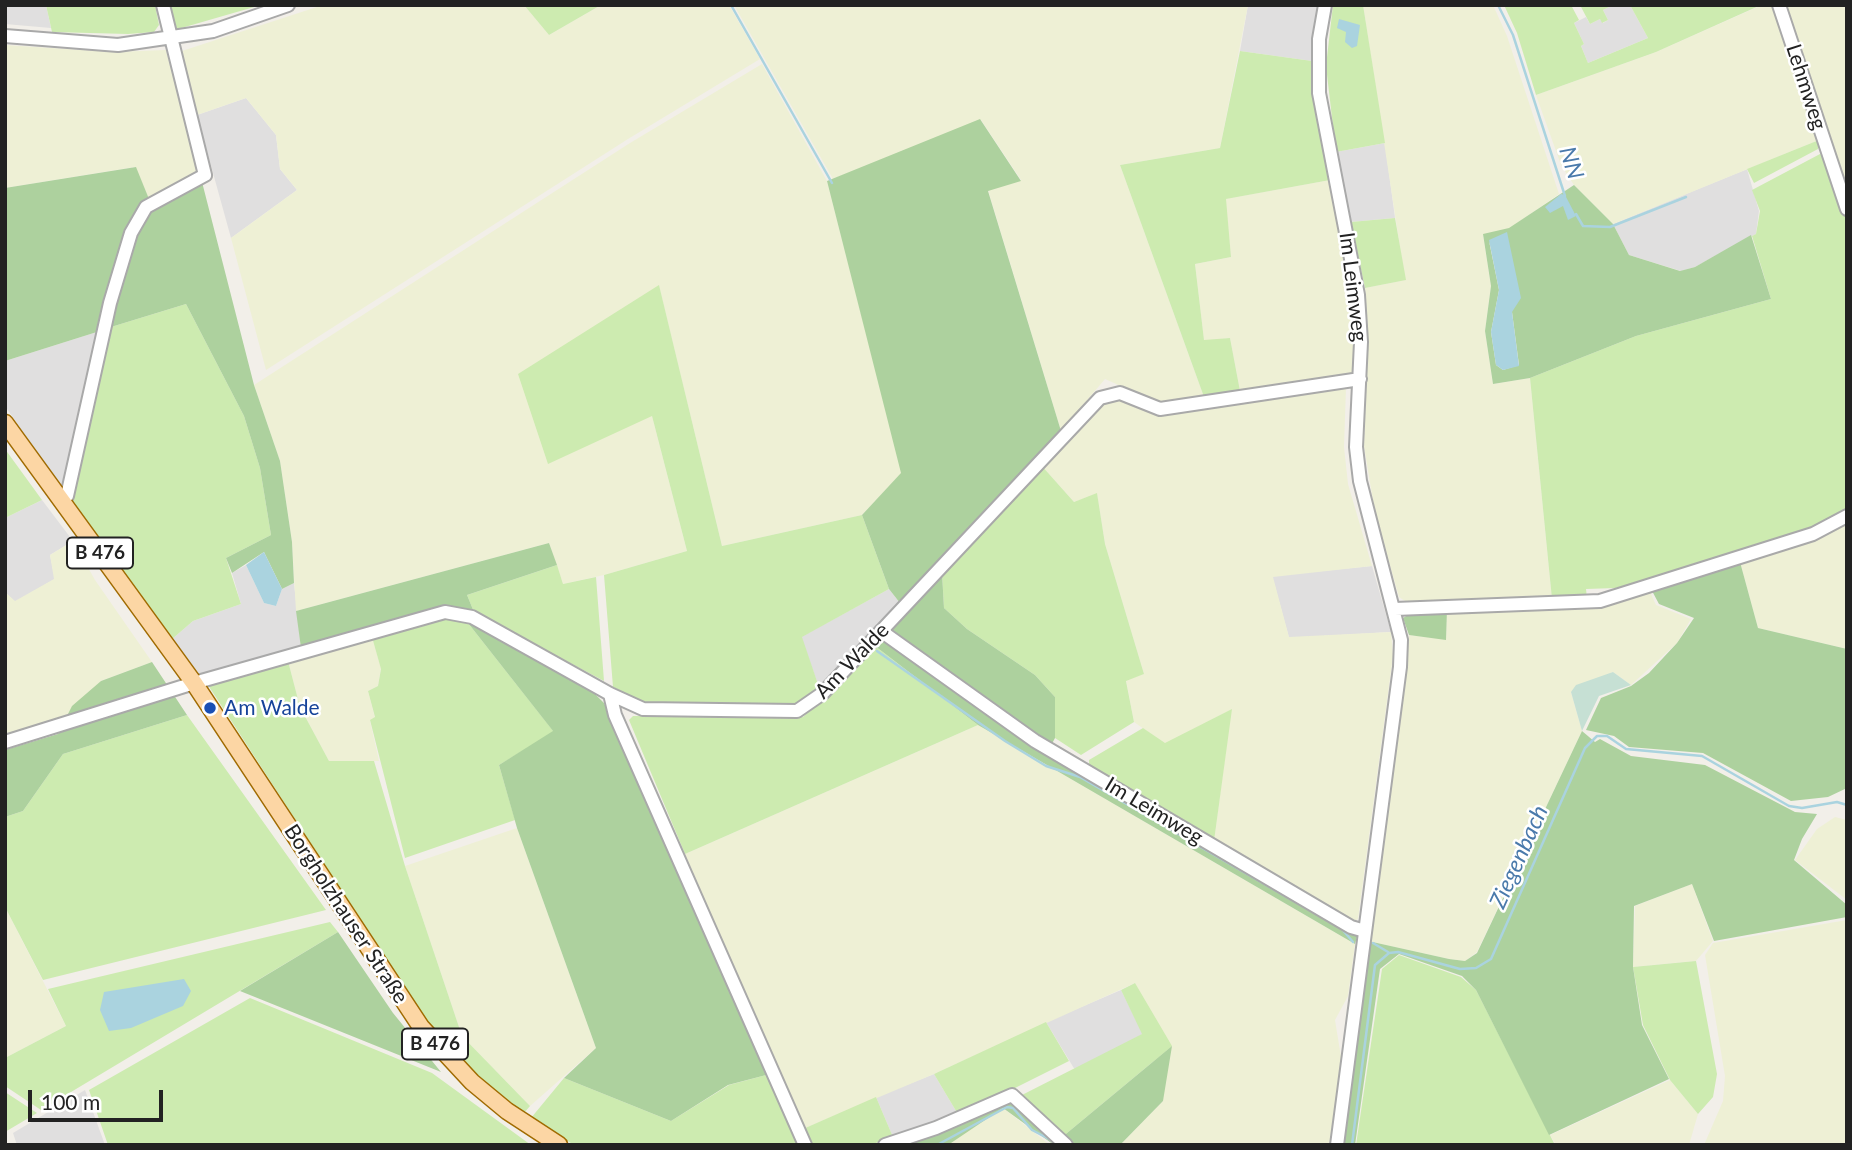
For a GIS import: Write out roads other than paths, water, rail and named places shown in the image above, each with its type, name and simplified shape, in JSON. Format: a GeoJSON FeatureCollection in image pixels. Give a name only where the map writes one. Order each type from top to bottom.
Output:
{"type":"FeatureCollection","features":[{"type":"Feature","properties":{"kind":"main road","name":"Borgholzhauser Straße"},"geometry":{"type":"LineString","coordinates":[[5,422],[194,683],[421,1027],[472,1082],[507,1111],[559,1145]]}},
{"type":"Feature","properties":{"kind":"street"},"geometry":{"type":"LineString","coordinates":[[62,500],[67,496],[110,303],[131,233],[146,207],[205,175],[163,5]]}},
{"type":"Feature","properties":{"kind":"street"},"geometry":{"type":"LineString","coordinates":[[5,36],[118,45],[212,31],[288,5]]}},
{"type":"Feature","properties":{"kind":"street","name":"Im Leimweg"},"geometry":{"type":"LineString","coordinates":[[1325,5],[1319,39],[1319,93],[1358,295],[1360,379],[1356,447],[1360,481],[1401,640],[1401,667],[1337,1145]]}},
{"type":"Feature","properties":{"kind":"street","name":"Lehmweg"},"geometry":{"type":"LineString","coordinates":[[1779,5],[1847,209]]}},
{"type":"Feature","properties":{"kind":"street","name":"Am Walde"},"geometry":{"type":"LineString","coordinates":[[194,683],[445,612],[472,617],[610,694],[643,709],[797,712],[823,693],[1100,398],[1120,393],[1160,409],[1360,379]]}},
{"type":"Feature","properties":{"kind":"street"},"geometry":{"type":"LineString","coordinates":[[1395,609],[1601,601],[1813,534],[1847,516]]}},
{"type":"Feature","properties":{"kind":"street","name":"Im Leimweg"},"geometry":{"type":"LineString","coordinates":[[881,631],[1035,741],[1351,927],[1365,930]]}},
{"type":"Feature","properties":{"kind":"street"},"geometry":{"type":"LineString","coordinates":[[5,742],[194,683]]}},
{"type":"Feature","properties":{"kind":"street"},"geometry":{"type":"LineString","coordinates":[[610,694],[615,715],[806,1145]]}},
{"type":"Feature","properties":{"kind":"street"},"geometry":{"type":"LineString","coordinates":[[885,1145],[936,1128],[1012,1096],[1066,1145]]}},
{"type":"Feature","properties":{"kind":"water"},"geometry":{"type":"Polygon","coordinates":[[[1339,19],[1360,25],[1357,46],[1352,48],[1345,42],[1346,32],[1337,28],[1339,19]]]}},
{"type":"Feature","properties":{"kind":"water"},"geometry":{"type":"Polygon","coordinates":[[[1561,194],[1565,195],[1576,216],[1568,220],[1563,206],[1550,213],[1545,207],[1561,194]]]}},
{"type":"Feature","properties":{"kind":"water"},"geometry":{"type":"Polygon","coordinates":[[[1507,232],[1521,298],[1512,312],[1519,366],[1503,370],[1496,365],[1491,332],[1499,290],[1489,240],[1507,232]]]}},
{"type":"Feature","properties":{"kind":"water"},"geometry":{"type":"Polygon","coordinates":[[[264,552],[282,589],[276,606],[264,603],[246,565],[264,552]]]}},
{"type":"Feature","properties":{"kind":"water"},"geometry":{"type":"Polygon","coordinates":[[[184,979],[191,991],[183,1006],[131,1028],[109,1031],[100,1010],[104,992],[184,979]]]}},
{"type":"Feature","properties":{"kind":"waterway"},"geometry":{"type":"LineString","coordinates":[[731,5],[832,183]]}},
{"type":"Feature","properties":{"kind":"waterway","name":"NN"},"geometry":{"type":"LineString","coordinates":[[1498,5],[1513,35],[1565,196]]}},
{"type":"Feature","properties":{"kind":"waterway","name":"NN"},"geometry":{"type":"LineString","coordinates":[[1576,214],[1583,226],[1610,227],[1686,197]]}},
{"type":"Feature","properties":{"kind":"waterway"},"geometry":{"type":"LineString","coordinates":[[877,651],[1005,741],[1046,766],[1080,777],[1342,929],[1353,942]]}},
{"type":"Feature","properties":{"kind":"waterway","name":"Ziegenbach"},"geometry":{"type":"LineString","coordinates":[[1352,1145],[1375,965],[1389,953],[1398,952],[1460,969],[1476,968],[1491,959],[1585,748],[1597,736],[1607,736],[1626,749],[1702,756],[1789,806],[1802,808],[1837,802],[1847,805]]}},
{"type":"Feature","properties":{"kind":"waterway"},"geometry":{"type":"LineString","coordinates":[[1373,943],[1388,952]]}},
{"type":"Feature","properties":{"kind":"waterway"},"geometry":{"type":"LineString","coordinates":[[937,1145],[1007,1107],[1013,1108],[1032,1130],[1051,1140]]}},
{"type":"Feature","properties":{"kind":"place","name":"Am Walde"},"geometry":{"type":"Point","coordinates":[210,708]}}]}
